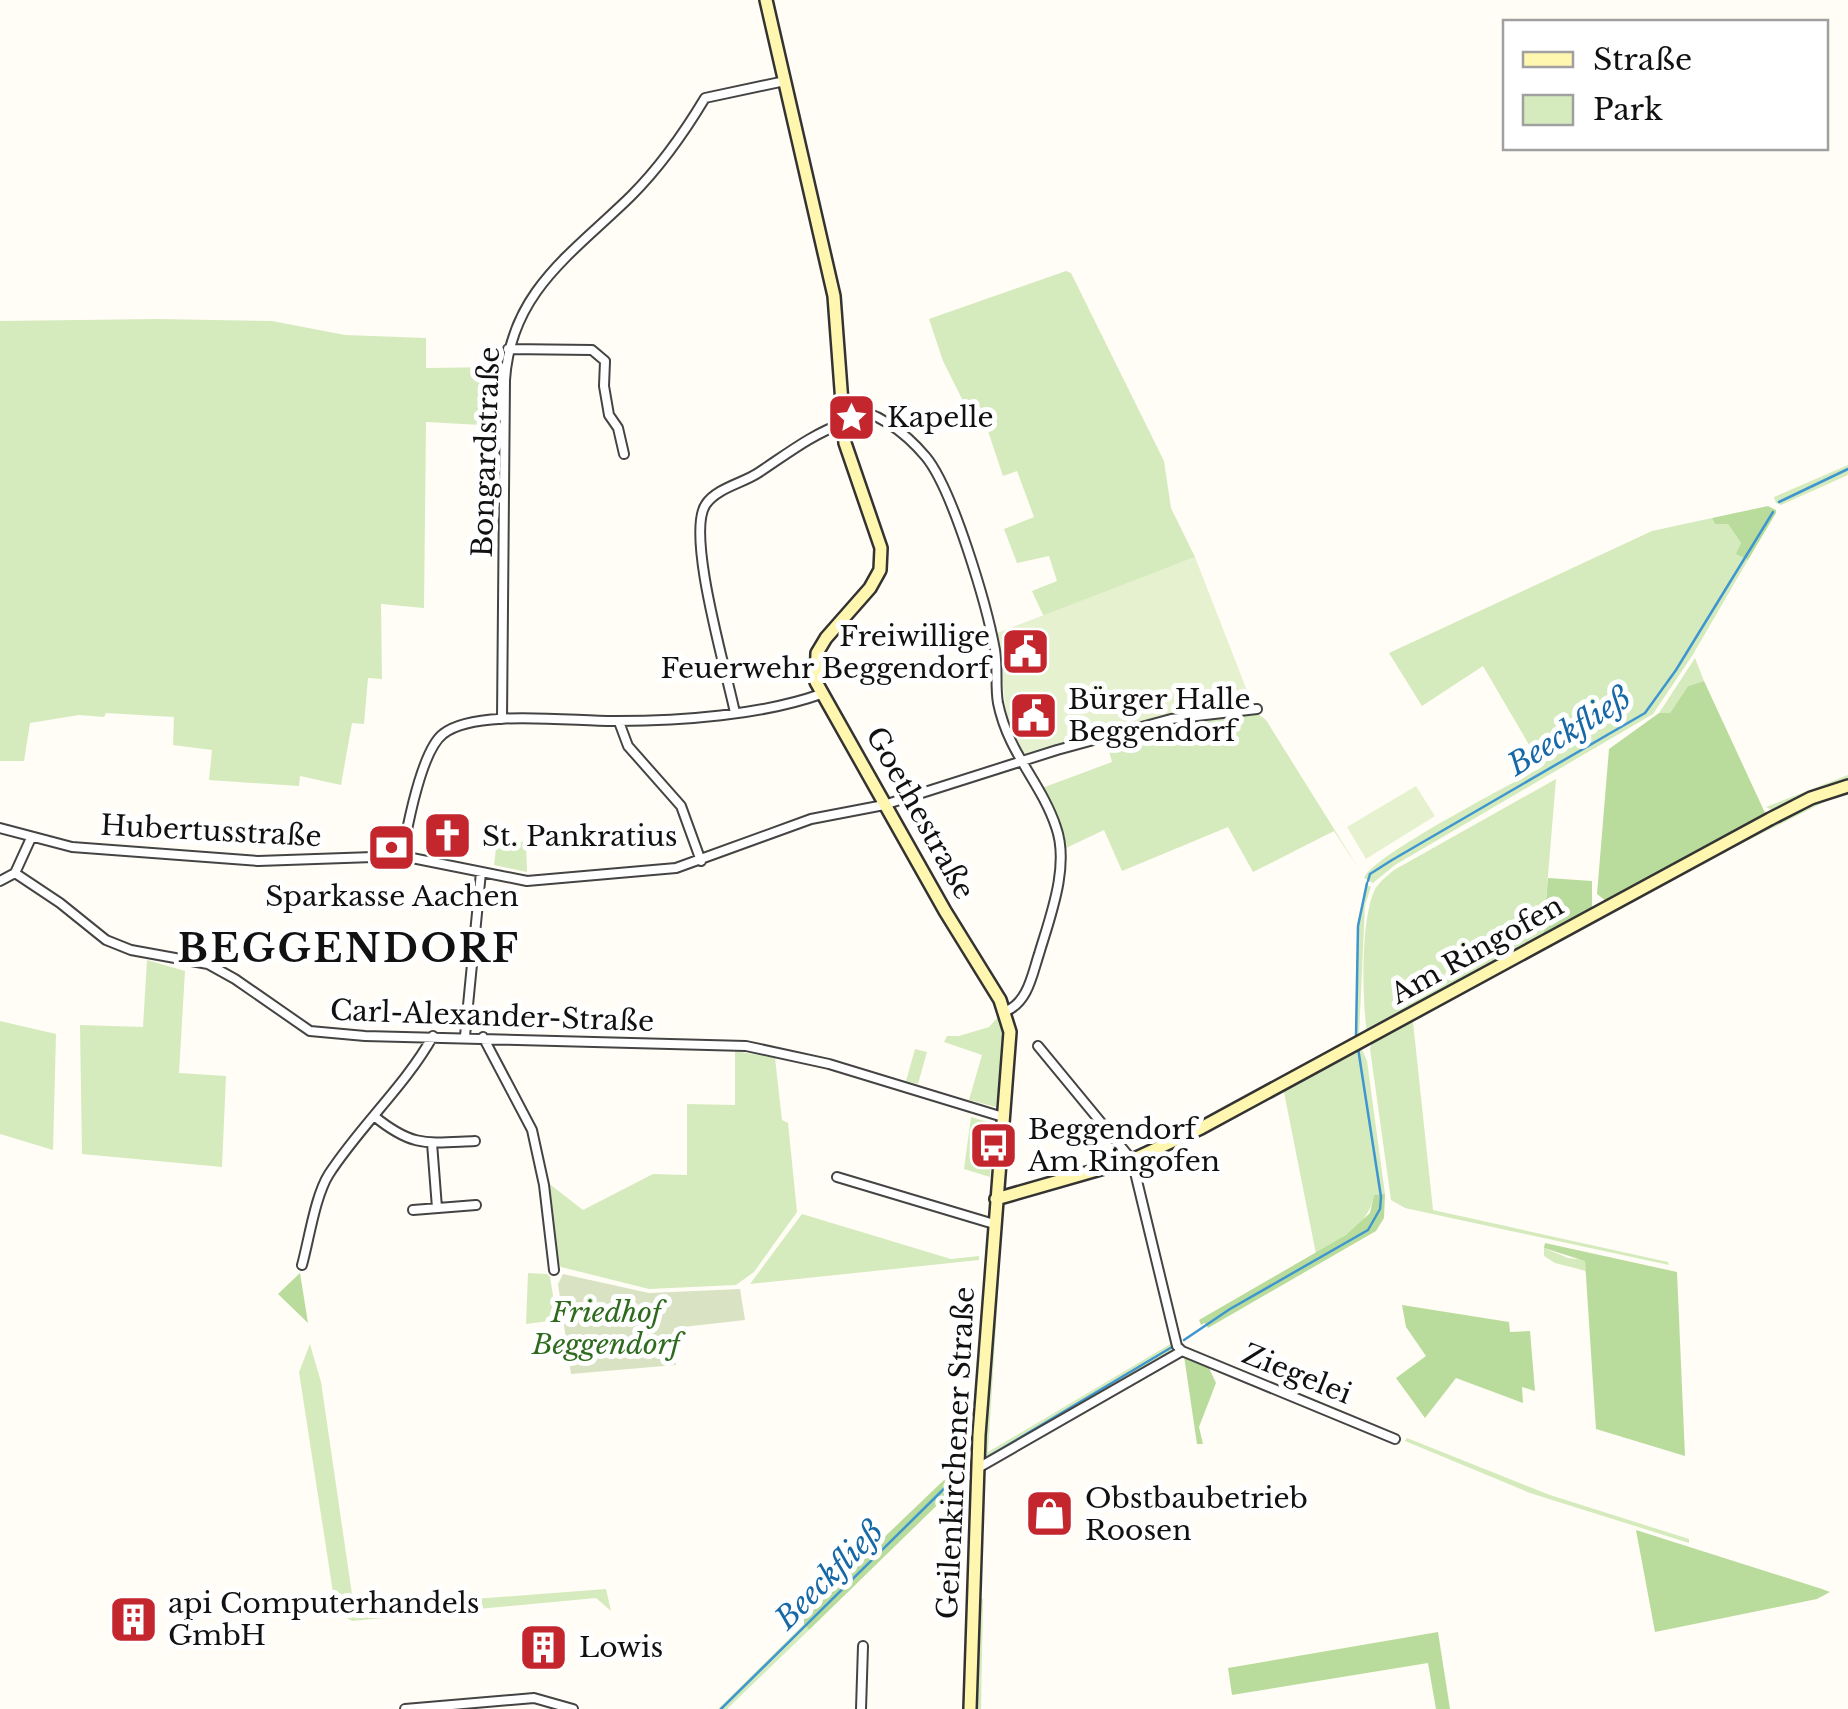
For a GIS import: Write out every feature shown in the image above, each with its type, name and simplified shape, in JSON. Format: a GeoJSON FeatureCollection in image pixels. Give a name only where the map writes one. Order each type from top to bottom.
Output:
{"type":"FeatureCollection","features":[{"type":"Feature","properties":{"kind":"street"},"geometry":{"type":"LineString","coordinates":[[402,856],[411,810],[433,744],[454,727],[502,719],[619,722],[735,713],[782,707],[821,694],[814,666],[817,653],[870,588],[881,562],[879,537],[845,443],[834,296],[766,0]]}},
{"type":"Feature","properties":{"kind":"street","name":"Bongardstraße"},"geometry":{"type":"LineString","coordinates":[[502,719],[508,349],[528,304],[548,274],[632,195],[666,156],[705,98],[784,81]]}},
{"type":"Feature","properties":{"kind":"street"},"geometry":{"type":"LineString","coordinates":[[508,349],[592,350],[600,354],[605,362],[604,386],[610,416],[618,428],[624,454]]}},
{"type":"Feature","properties":{"kind":"street"},"geometry":{"type":"LineString","coordinates":[[843,408],[860,408],[874,414],[928,459],[946,495],[986,610],[995,650],[998,702],[1009,742],[1057,830],[1059,875],[1030,981],[1016,1007],[1006,1011]]}},
{"type":"Feature","properties":{"kind":"street"},"geometry":{"type":"LineString","coordinates":[[735,713],[700,547],[704,506],[820,431],[844,424]]}},
{"type":"Feature","properties":{"kind":"street","name":"Goethestraße"},"geometry":{"type":"LineString","coordinates":[[821,694],[1006,1011],[1010,1032],[996,1199]]}},
{"type":"Feature","properties":{"kind":"street","name":"Hubertusstraße"},"geometry":{"type":"LineString","coordinates":[[0,828],[72,847],[258,861],[402,856],[527,881],[676,868],[776,829],[884,805],[1171,719],[1257,708]]}},
{"type":"Feature","properties":{"kind":"street"},"geometry":{"type":"LineString","coordinates":[[619,722],[628,746],[681,806],[701,861]]}},
{"type":"Feature","properties":{"kind":"street","name":"Am Ringofen"},"geometry":{"type":"LineString","coordinates":[[996,1199],[1132,1160],[1366,1040],[1770,819],[1811,798],[1848,786]]}},
{"type":"Feature","properties":{"kind":"street"},"geometry":{"type":"LineString","coordinates":[[0,881],[14,873],[31,838]]}},
{"type":"Feature","properties":{"kind":"street"},"geometry":{"type":"LineString","coordinates":[[465,1036],[482,872]]}},
{"type":"Feature","properties":{"kind":"street","name":"Carl-Alexander-Straße"},"geometry":{"type":"LineString","coordinates":[[14,873],[106,940],[131,950],[208,964],[235,978],[310,1031],[365,1036],[746,1046],[829,1064],[1003,1117]]}},
{"type":"Feature","properties":{"kind":"street"},"geometry":{"type":"LineString","coordinates":[[302,1265],[326,1177],[433,1036]]}},
{"type":"Feature","properties":{"kind":"street"},"geometry":{"type":"LineString","coordinates":[[483,1037],[532,1130],[544,1184],[554,1270]]}},
{"type":"Feature","properties":{"kind":"street"},"geometry":{"type":"LineString","coordinates":[[977,1468],[1182,1351],[1177,1346],[1132,1160],[1038,1046]]}},
{"type":"Feature","properties":{"kind":"street"},"geometry":{"type":"LineString","coordinates":[[374,1116],[404,1138],[432,1143],[475,1141]]}},
{"type":"Feature","properties":{"kind":"street"},"geometry":{"type":"LineString","coordinates":[[432,1143],[436,1208]]}},
{"type":"Feature","properties":{"kind":"street"},"geometry":{"type":"LineString","coordinates":[[837,1177],[994,1224]]}},
{"type":"Feature","properties":{"kind":"street","name":"Geilenkirchener Straße"},"geometry":{"type":"LineString","coordinates":[[970,1709],[977,1468],[996,1199]]}},
{"type":"Feature","properties":{"kind":"street"},"geometry":{"type":"LineString","coordinates":[[414,1210],[476,1205]]}},
{"type":"Feature","properties":{"kind":"street","name":"Ziegelei"},"geometry":{"type":"LineString","coordinates":[[1182,1351],[1395,1439]]}},
{"type":"Feature","properties":{"kind":"street"},"geometry":{"type":"LineString","coordinates":[[861,1709],[863,1646]]}},
{"type":"Feature","properties":{"kind":"street"},"geometry":{"type":"LineString","coordinates":[[405,1709],[534,1698],[573,1709]]}},
{"type":"Feature","properties":{"kind":"green space"},"geometry":{"type":"Polygon","coordinates":[[[1066,271],[1071,273],[1164,461],[1171,508],[1195,557],[1044,617],[1032,591],[1057,581],[1049,556],[1017,563],[1004,529],[1034,517],[1017,471],[1003,476],[980,407],[968,411],[943,361],[929,319],[1066,271]]]}},
{"type":"Feature","properties":{"kind":"green space"},"geometry":{"type":"Polygon","coordinates":[[[0,321],[272,321],[345,335],[426,338],[426,368],[502,367],[500,426],[426,422],[424,608],[381,604],[382,679],[368,678],[364,724],[352,723],[341,785],[300,776],[299,786],[209,780],[212,750],[173,745],[174,717],[106,713],[104,717],[79,715],[30,723],[24,761],[0,761],[0,321]]]}},
{"type":"Feature","properties":{"kind":"green space"},"geometry":{"type":"Polygon","coordinates":[[[1848,465],[1848,475],[1781,505],[1776,503],[1774,497],[1848,465]]]}},
{"type":"Feature","properties":{"kind":"green space"},"geometry":{"type":"Polygon","coordinates":[[[1768,506],[1776,513],[1748,560],[1736,554],[1741,543],[1728,524],[1715,524],[1712,518],[1768,506]]]}},
{"type":"Feature","properties":{"kind":"green space"},"geometry":{"type":"Polygon","coordinates":[[[1712,518],[1715,524],[1728,524],[1741,543],[1737,554],[1748,560],[1653,714],[1395,865],[1373,883],[1364,878],[1373,867],[1416,837],[1542,767],[1483,666],[1422,706],[1389,653],[1652,531],[1712,518]]]}},
{"type":"Feature","properties":{"kind":"green space"},"geometry":{"type":"Polygon","coordinates":[[[1195,557],[1253,706],[1198,713],[1025,756],[1007,720],[997,633],[1195,557]]]}},
{"type":"Feature","properties":{"kind":"green space"},"geometry":{"type":"Polygon","coordinates":[[[1695,658],[1704,681],[1688,686],[1670,713],[1659,713],[1695,658]]]}},
{"type":"Feature","properties":{"kind":"green space"},"geometry":{"type":"Polygon","coordinates":[[[1704,681],[1766,815],[1606,901],[1597,894],[1609,749],[1659,713],[1670,713],[1688,686],[1704,681]]]}},
{"type":"Feature","properties":{"kind":"green space"},"geometry":{"type":"Polygon","coordinates":[[[1255,712],[1266,720],[1359,869],[1334,831],[1253,872],[1228,827],[1122,871],[1104,830],[1064,849],[1061,827],[1042,788],[1112,762],[1106,741],[1170,722],[1255,712]]]}},
{"type":"Feature","properties":{"kind":"green space"},"geometry":{"type":"Polygon","coordinates":[[[1848,775],[1848,781],[1774,811],[1766,807],[1848,775]]]}},
{"type":"Feature","properties":{"kind":"green space"},"geometry":{"type":"Polygon","coordinates":[[[1556,779],[1543,936],[1367,1032],[1365,942],[1369,907],[1382,880],[1556,779]]]}},
{"type":"Feature","properties":{"kind":"green space"},"geometry":{"type":"Polygon","coordinates":[[[1416,786],[1435,816],[1366,859],[1347,827],[1416,786]]]}},
{"type":"Feature","properties":{"kind":"green space"},"geometry":{"type":"Polygon","coordinates":[[[1848,790],[1623,903],[1413,1022],[1433,1210],[1669,1265],[1405,1208],[1391,1200],[1372,1042],[1611,907],[1807,805],[1848,790]]]}},
{"type":"Feature","properties":{"kind":"green space"},"geometry":{"type":"Polygon","coordinates":[[[497,840],[526,842],[527,872],[494,865],[497,840]]]}},
{"type":"Feature","properties":{"kind":"green space"},"geometry":{"type":"Polygon","coordinates":[[[1548,878],[1592,881],[1592,908],[1543,936],[1548,878]]]}},
{"type":"Feature","properties":{"kind":"green space"},"geometry":{"type":"Polygon","coordinates":[[[1367,885],[1371,887],[1365,905],[1356,1036],[1358,927],[1367,885]]]}},
{"type":"Feature","properties":{"kind":"green space"},"geometry":{"type":"Polygon","coordinates":[[[147,960],[185,971],[179,1073],[226,1076],[222,1167],[82,1154],[80,1025],[143,1027],[147,960]]]}},
{"type":"Feature","properties":{"kind":"green space"},"geometry":{"type":"Polygon","coordinates":[[[1000,1015],[1004,1033],[996,1107],[969,1100],[982,1055],[944,1042],[947,1036],[989,1027],[1000,1015]]]}},
{"type":"Feature","properties":{"kind":"green space"},"geometry":{"type":"Polygon","coordinates":[[[0,1021],[56,1034],[53,1150],[0,1134],[0,1021]]]}},
{"type":"Feature","properties":{"kind":"green space"},"geometry":{"type":"Polygon","coordinates":[[[1361,1047],[1367,1061],[1385,1194],[1374,1195],[1360,1223],[1316,1254],[1284,1092],[1203,1135],[1195,1135],[1361,1047]]]}},
{"type":"Feature","properties":{"kind":"green space"},"geometry":{"type":"Polygon","coordinates":[[[915,1049],[927,1052],[918,1084],[906,1081],[915,1049]]]}},
{"type":"Feature","properties":{"kind":"green space"},"geometry":{"type":"Polygon","coordinates":[[[735,1051],[775,1058],[782,1120],[788,1123],[797,1212],[754,1272],[736,1285],[649,1289],[561,1267],[556,1260],[547,1182],[583,1210],[653,1174],[687,1175],[687,1104],[735,1105],[735,1051]]]}},
{"type":"Feature","properties":{"kind":"green space"},"geometry":{"type":"Polygon","coordinates":[[[971,1117],[994,1124],[990,1177],[964,1169],[971,1117]]]}},
{"type":"Feature","properties":{"kind":"green space"},"geometry":{"type":"Polygon","coordinates":[[[1385,1194],[1384,1218],[1376,1231],[1208,1328],[1205,1323],[1201,1325],[1199,1320],[1346,1235],[1370,1213],[1374,1195],[1385,1194]]]}},
{"type":"Feature","properties":{"kind":"green space"},"geometry":{"type":"Polygon","coordinates":[[[802,1214],[951,1259],[979,1256],[979,1260],[750,1284],[802,1214]]]}},
{"type":"Feature","properties":{"kind":"green space"},"geometry":{"type":"Polygon","coordinates":[[[1545,1243],[1677,1272],[1685,1456],[1596,1429],[1585,1261],[1544,1248],[1545,1243]]]}},
{"type":"Feature","properties":{"kind":"green space"},"geometry":{"type":"Polygon","coordinates":[[[1544,1248],[1585,1260],[1586,1271],[1555,1263],[1544,1256],[1544,1248]]]}},
{"type":"Feature","properties":{"kind":"green space"},"geometry":{"type":"Polygon","coordinates":[[[997,1261],[1000,1262],[988,1452],[1172,1343],[1174,1349],[985,1462],[997,1261]]]}},
{"type":"Feature","properties":{"kind":"green space"},"geometry":{"type":"Polygon","coordinates":[[[300,1273],[308,1323],[278,1294],[300,1273]]]}},
{"type":"Feature","properties":{"kind":"green space"},"geometry":{"type":"Polygon","coordinates":[[[528,1273],[550,1277],[557,1320],[526,1324],[528,1273]]]}},
{"type":"Feature","properties":{"kind":"green space","name":"Friedhof Beggendorf"},"geometry":{"type":"Polygon","coordinates":[[[563,1274],[649,1293],[740,1289],[745,1320],[674,1328],[676,1365],[571,1374],[558,1284],[563,1274]]]}},
{"type":"Feature","properties":{"kind":"green space"},"geometry":{"type":"Polygon","coordinates":[[[1402,1305],[1509,1322],[1510,1332],[1530,1331],[1535,1391],[1522,1387],[1523,1403],[1456,1378],[1425,1418],[1396,1378],[1426,1356],[1406,1327],[1402,1305]]]}},
{"type":"Feature","properties":{"kind":"green space"},"geometry":{"type":"Polygon","coordinates":[[[310,1344],[321,1382],[354,1608],[606,1589],[611,1611],[596,1598],[352,1621],[336,1612],[299,1372],[310,1344]]]}},
{"type":"Feature","properties":{"kind":"green space"},"geometry":{"type":"Polygon","coordinates":[[[1184,1356],[1208,1366],[1216,1383],[1199,1427],[1203,1444],[1197,1444],[1184,1356]]]}},
{"type":"Feature","properties":{"kind":"green space"},"geometry":{"type":"Polygon","coordinates":[[[1407,1438],[1550,1495],[1689,1539],[1689,1543],[1530,1493],[1405,1441],[1407,1438]]]}},
{"type":"Feature","properties":{"kind":"green space"},"geometry":{"type":"Polygon","coordinates":[[[967,1458],[966,1477],[809,1630],[804,1614],[967,1458]]]}},
{"type":"Feature","properties":{"kind":"green space"},"geometry":{"type":"Polygon","coordinates":[[[1636,1530],[1830,1592],[1817,1599],[1655,1632],[1636,1530]]]}},
{"type":"Feature","properties":{"kind":"green space"},"geometry":{"type":"Polygon","coordinates":[[[983,1598],[981,1709],[976,1709],[978,1602],[983,1598]]]}},
{"type":"Feature","properties":{"kind":"green space"},"geometry":{"type":"Polygon","coordinates":[[[804,1624],[809,1630],[727,1709],[718,1709],[804,1624]]]}},
{"type":"Feature","properties":{"kind":"green space"},"geometry":{"type":"Polygon","coordinates":[[[1438,1632],[1450,1709],[1436,1709],[1428,1663],[1232,1695],[1228,1668],[1438,1632]]]}},
{"type":"Feature","properties":{"kind":"waterway","name":"Beeckfließ"},"geometry":{"type":"LineString","coordinates":[[1779,502],[1848,469]]}},
{"type":"Feature","properties":{"kind":"waterway","name":"Beeckfließ"},"geometry":{"type":"LineString","coordinates":[[1368,881],[1370,874],[1392,860],[1645,713],[1676,670],[1773,512]]}},
{"type":"Feature","properties":{"kind":"waterway","name":"Beeckfließ"},"geometry":{"type":"LineString","coordinates":[[1356,1037],[1358,926],[1367,883]]}},
{"type":"Feature","properties":{"kind":"waterway","name":"Beeckfließ"},"geometry":{"type":"LineString","coordinates":[[1184,1340],[1230,1309],[1368,1230],[1380,1209],[1381,1197],[1358,1048]]}},
{"type":"Feature","properties":{"kind":"waterway","name":"Beeckfließ"},"geometry":{"type":"LineString","coordinates":[[986,1458],[1172,1347]]}},
{"type":"Feature","properties":{"kind":"waterway","name":"Beeckfließ"},"geometry":{"type":"LineString","coordinates":[[721,1709],[964,1469]]}},
{"type":"Feature","properties":{"kind":"place","name":"Kapelle"},"geometry":{"type":"Point","coordinates":[852,417]}},
{"type":"Feature","properties":{"kind":"place","name":"Freiwillige Feuerwehr Beggendorf"},"geometry":{"type":"Point","coordinates":[1025,652]}},
{"type":"Feature","properties":{"kind":"place","name":"Bürger Halle Beggendorf"},"geometry":{"type":"Point","coordinates":[1033,715]}},
{"type":"Feature","properties":{"kind":"place","name":"St. Pankratius"},"geometry":{"type":"Point","coordinates":[447,836]}},
{"type":"Feature","properties":{"kind":"place","name":"Sparkasse Aachen"},"geometry":{"type":"Point","coordinates":[392,848]}},
{"type":"Feature","properties":{"kind":"place","name":"Beggendorf Am Ringofen"},"geometry":{"type":"Point","coordinates":[993,1145]}},
{"type":"Feature","properties":{"kind":"place","name":"Obstbaubetrieb Roosen"},"geometry":{"type":"Point","coordinates":[1050,1514]}},
{"type":"Feature","properties":{"kind":"place","name":"api Computerhandels GmbH"},"geometry":{"type":"Point","coordinates":[133,1619]}},
{"type":"Feature","properties":{"kind":"place","name":"Lowis"},"geometry":{"type":"Point","coordinates":[544,1647]}},
{"type":"Feature","properties":{"kind":"district","name":"BEGGENDORF"},"geometry":{"type":"Point","coordinates":[349,948]}}]}
